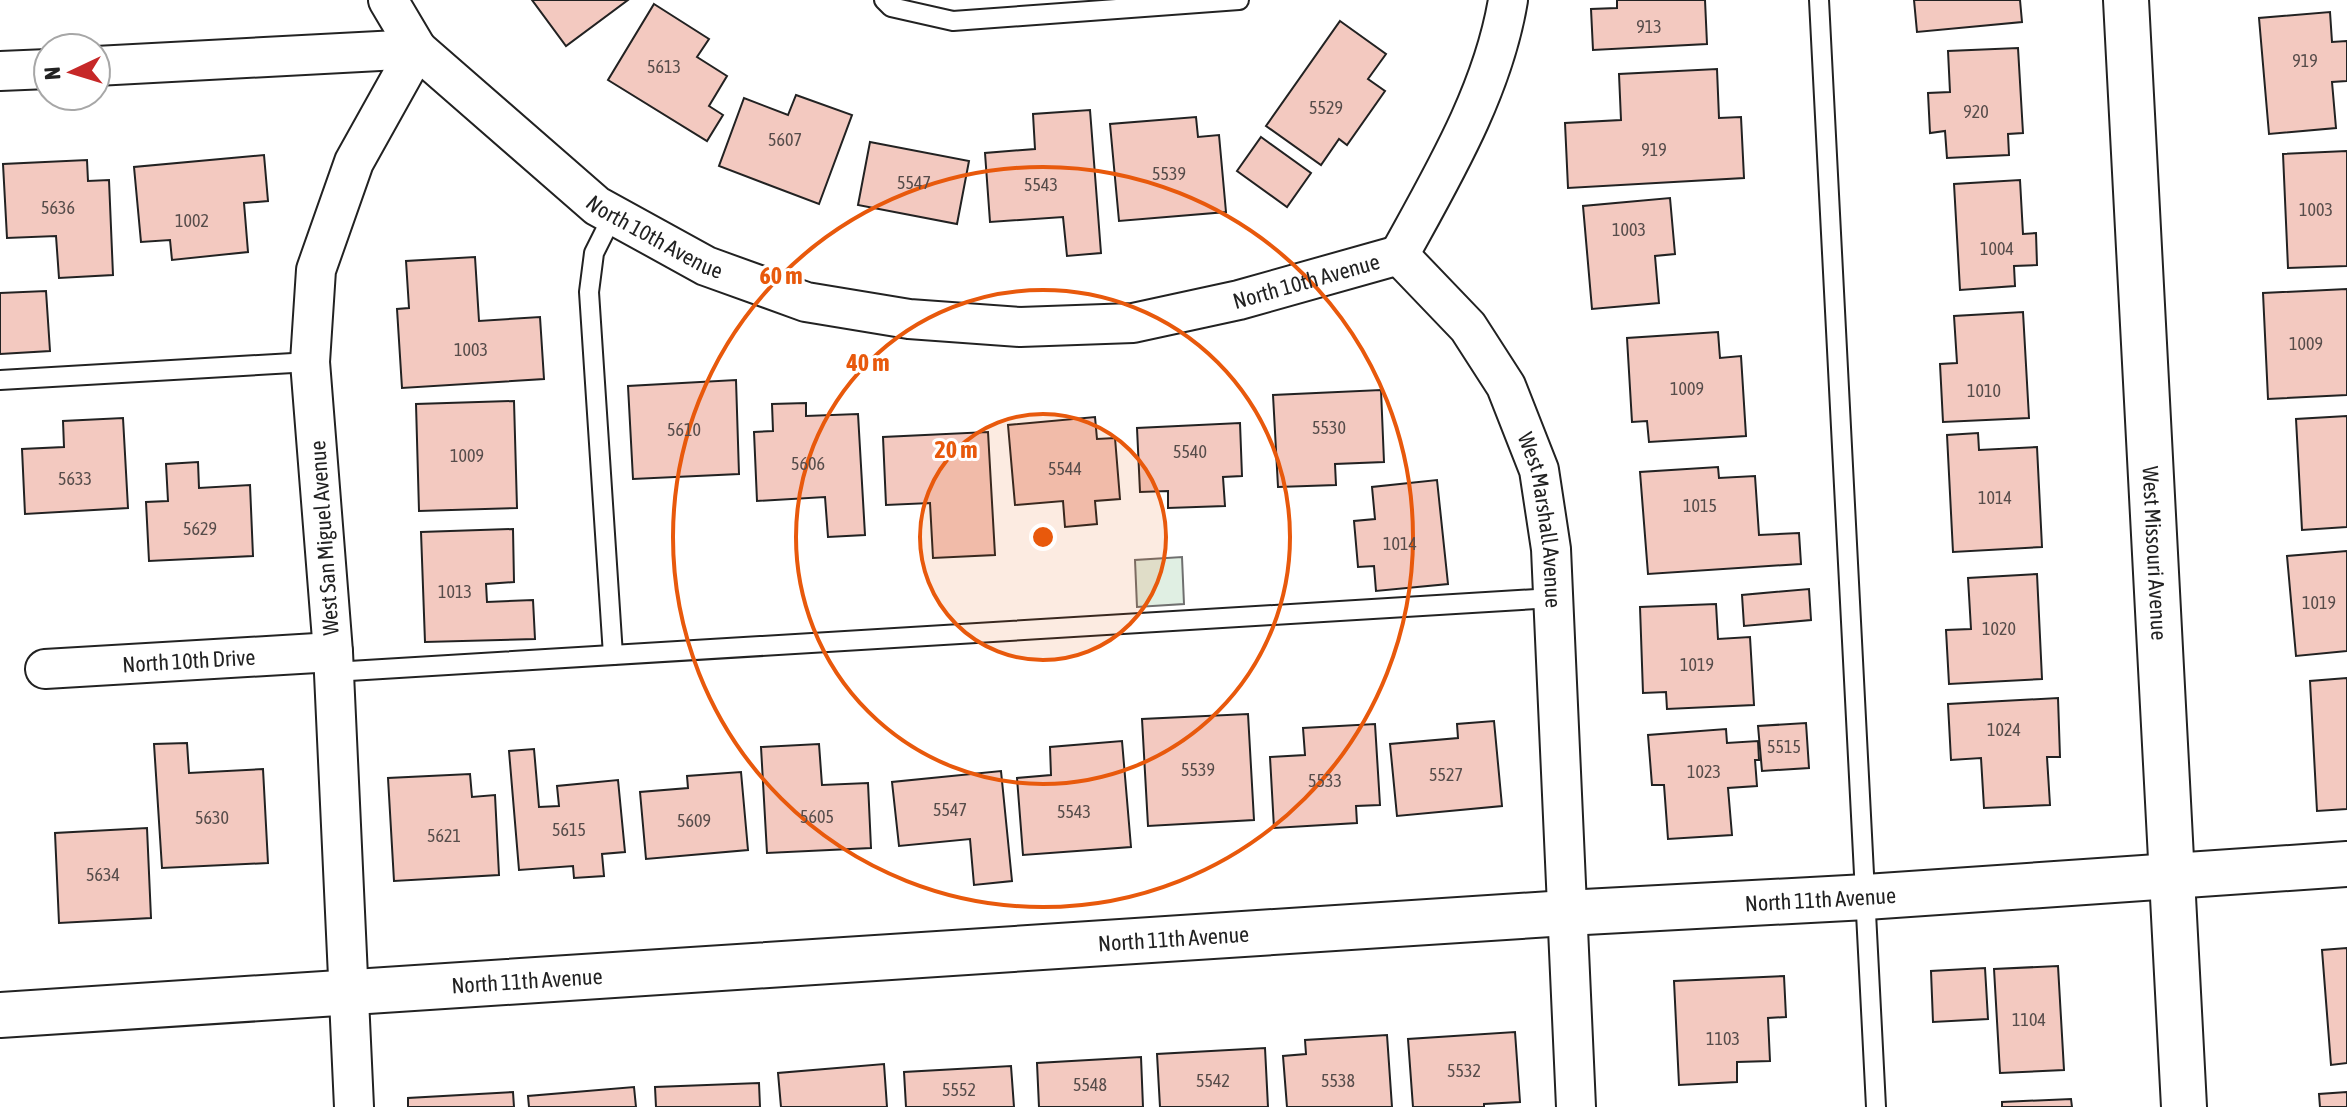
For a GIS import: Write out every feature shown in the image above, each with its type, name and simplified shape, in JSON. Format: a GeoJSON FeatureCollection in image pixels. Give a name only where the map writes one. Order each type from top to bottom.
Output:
{"type":"FeatureCollection","features":[{"type":"Feature","properties":{"kind":"street"},"geometry":{"type":"LineString","coordinates":[[112,65],[417,49],[388,0]]}},
{"type":"Feature","properties":{"kind":"street"},"geometry":{"type":"LineString","coordinates":[[1399,255],[1445,171],[1480,95],[1503,29],[1508,0]]}},
{"type":"Feature","properties":{"kind":"street","name":"West Missouri Avenue"},"geometry":{"type":"LineString","coordinates":[[2126,0],[2184,1107]]}},
{"type":"Feature","properties":{"kind":"street","name":"North 10th Avenue"},"geometry":{"type":"LineString","coordinates":[[417,49],[597,206],[706,266],[806,302],[909,319],[1020,327],[1133,323],[1239,300],[1399,255]]}},
{"type":"Feature","properties":{"kind":"street","name":"West San Miguel Avenue"},"geometry":{"type":"LineString","coordinates":[[354,1107],[333,662],[310,362],[316,270],[354,162],[417,49]]}},
{"type":"Feature","properties":{"kind":"street"},"geometry":{"type":"LineString","coordinates":[[0,71],[32,70]]}},
{"type":"Feature","properties":{"kind":"street","name":"West Marshall Avenue"},"geometry":{"type":"LineString","coordinates":[[1399,255],[1468,327],[1506,386],[1539,470],[1551,549],[1576,1107]]}},
{"type":"Feature","properties":{"kind":"street","name":"North 10th Drive"},"geometry":{"type":"LineString","coordinates":[[45,669],[333,662]]}},
{"type":"Feature","properties":{"kind":"street","name":"North 11th Avenue"},"geometry":{"type":"LineString","coordinates":[[0,1015],[2347,864]]}},
{"type":"Feature","properties":{"kind":"lane"},"geometry":{"type":"LineString","coordinates":[[884,0],[891,7],[953,21],[1239,0]]}},
{"type":"Feature","properties":{"kind":"lane"},"geometry":{"type":"LineString","coordinates":[[1819,0],[1876,1107]]}},
{"type":"Feature","properties":{"kind":"lane"},"geometry":{"type":"LineString","coordinates":[[613,215],[594,253],[589,292],[613,655]]}},
{"type":"Feature","properties":{"kind":"lane"},"geometry":{"type":"LineString","coordinates":[[0,380],[310,362]]}},
{"type":"Feature","properties":{"kind":"lane"},"geometry":{"type":"LineString","coordinates":[[333,662],[613,655],[1553,598]]}},
{"type":"Feature","properties":{"kind":"green space"},"geometry":{"type":"Polygon","coordinates":[[[1182,557],[1184,604],[1137,607],[1135,560],[1182,557]]]}},
{"type":"Feature","properties":{"kind":"building"},"geometry":{"type":"Polygon","coordinates":[[[532,0],[628,0],[566,46],[532,0]]]}},
{"type":"Feature","properties":{"kind":"building"},"geometry":{"type":"Polygon","coordinates":[[[1617,0],[1705,0],[1707,44],[1593,50],[1591,9],[1617,8],[1617,0]]]}},
{"type":"Feature","properties":{"kind":"building"},"geometry":{"type":"Polygon","coordinates":[[[1914,0],[2020,0],[2022,22],[1917,32],[1914,0]]]}},
{"type":"Feature","properties":{"kind":"building"},"geometry":{"type":"Polygon","coordinates":[[[654,4],[709,39],[697,57],[727,76],[709,106],[723,115],[707,141],[608,80],[654,4]]]}},
{"type":"Feature","properties":{"kind":"building"},"geometry":{"type":"Polygon","coordinates":[[[2330,12],[2332,42],[2347,41],[2347,81],[2332,82],[2336,128],[2269,134],[2259,18],[2330,12]]]}},
{"type":"Feature","properties":{"kind":"building"},"geometry":{"type":"Polygon","coordinates":[[[1340,21],[1386,54],[1368,79],[1385,91],[1347,145],[1339,139],[1321,165],[1266,126],[1340,21]]]}},
{"type":"Feature","properties":{"kind":"building"},"geometry":{"type":"Polygon","coordinates":[[[2018,48],[2023,133],[2008,134],[2009,155],[1947,158],[1945,131],[1930,133],[1928,93],[1950,92],[1948,51],[2018,48]]]}},
{"type":"Feature","properties":{"kind":"building"},"geometry":{"type":"Polygon","coordinates":[[[1717,69],[1719,118],[1741,117],[1744,178],[1568,188],[1565,123],[1621,120],[1619,74],[1717,69]]]}},
{"type":"Feature","properties":{"kind":"building"},"geometry":{"type":"Polygon","coordinates":[[[796,95],[852,115],[819,204],[719,166],[744,98],[788,115],[796,95]]]}},
{"type":"Feature","properties":{"kind":"building"},"geometry":{"type":"Polygon","coordinates":[[[1090,110],[1101,253],[1067,256],[1063,217],[990,222],[985,153],[1035,149],[1033,114],[1090,110]]]}},
{"type":"Feature","properties":{"kind":"building"},"geometry":{"type":"Polygon","coordinates":[[[1196,117],[1198,137],[1219,135],[1226,212],[1119,221],[1110,124],[1196,117]]]}},
{"type":"Feature","properties":{"kind":"building"},"geometry":{"type":"Polygon","coordinates":[[[1261,137],[1311,173],[1287,207],[1237,171],[1261,137]]]}},
{"type":"Feature","properties":{"kind":"building"},"geometry":{"type":"Polygon","coordinates":[[[870,142],[969,161],[957,224],[858,205],[870,142]]]}},
{"type":"Feature","properties":{"kind":"building"},"geometry":{"type":"Polygon","coordinates":[[[2347,151],[2347,266],[2288,268],[2283,154],[2347,151]]]}},
{"type":"Feature","properties":{"kind":"building"},"geometry":{"type":"Polygon","coordinates":[[[264,155],[268,201],[244,203],[248,252],[172,260],[170,240],[141,242],[134,167],[264,155]]]}},
{"type":"Feature","properties":{"kind":"building"},"geometry":{"type":"Polygon","coordinates":[[[87,160],[88,181],[109,180],[113,275],[59,278],[56,236],[7,238],[3,164],[87,160]]]}},
{"type":"Feature","properties":{"kind":"building"},"geometry":{"type":"Polygon","coordinates":[[[2020,180],[2023,234],[2036,233],[2037,265],[2014,266],[2015,286],[1960,290],[1954,184],[2020,180]]]}},
{"type":"Feature","properties":{"kind":"building"},"geometry":{"type":"Polygon","coordinates":[[[1670,198],[1675,254],[1655,256],[1659,303],[1592,309],[1583,206],[1670,198]]]}},
{"type":"Feature","properties":{"kind":"building"},"geometry":{"type":"Polygon","coordinates":[[[475,257],[479,321],[540,317],[544,379],[402,388],[397,309],[409,308],[406,261],[475,257]]]}},
{"type":"Feature","properties":{"kind":"building"},"geometry":{"type":"Polygon","coordinates":[[[2347,289],[2347,395],[2268,399],[2263,293],[2347,289]]]}},
{"type":"Feature","properties":{"kind":"building"},"geometry":{"type":"Polygon","coordinates":[[[46,291],[50,351],[0,354],[0,293],[46,291]]]}},
{"type":"Feature","properties":{"kind":"building"},"geometry":{"type":"Polygon","coordinates":[[[2023,312],[2029,418],[1943,422],[1940,364],[1957,363],[1954,316],[2023,312]]]}},
{"type":"Feature","properties":{"kind":"building"},"geometry":{"type":"Polygon","coordinates":[[[1718,332],[1720,358],[1741,356],[1746,436],[1649,442],[1647,421],[1632,422],[1627,338],[1718,332]]]}},
{"type":"Feature","properties":{"kind":"building"},"geometry":{"type":"Polygon","coordinates":[[[736,380],[739,474],[633,479],[628,386],[736,380]]]}},
{"type":"Feature","properties":{"kind":"building"},"geometry":{"type":"Polygon","coordinates":[[[1381,390],[1384,462],[1335,464],[1336,485],[1278,487],[1273,395],[1381,390]]]}},
{"type":"Feature","properties":{"kind":"building"},"geometry":{"type":"Polygon","coordinates":[[[514,401],[517,508],[419,511],[416,404],[514,401]]]}},
{"type":"Feature","properties":{"kind":"building"},"geometry":{"type":"Polygon","coordinates":[[[806,403],[806,416],[858,414],[865,535],[828,537],[825,497],[757,501],[754,432],[773,431],[772,404],[806,403]]]}},
{"type":"Feature","properties":{"kind":"building"},"geometry":{"type":"Polygon","coordinates":[[[2347,416],[2347,527],[2302,530],[2296,419],[2347,416]]]}},
{"type":"Feature","properties":{"kind":"building"},"geometry":{"type":"Polygon","coordinates":[[[1095,417],[1097,439],[1115,438],[1120,499],[1095,501],[1097,524],[1065,527],[1063,501],[1015,505],[1008,425],[1095,417]]]}},
{"type":"Feature","properties":{"kind":"building"},"geometry":{"type":"Polygon","coordinates":[[[123,418],[128,508],[25,514],[22,449],[64,447],[63,421],[123,418]]]}},
{"type":"Feature","properties":{"kind":"building"},"geometry":{"type":"Polygon","coordinates":[[[1240,423],[1242,476],[1223,477],[1225,506],[1168,508],[1168,491],[1140,492],[1137,428],[1240,423]]]}},
{"type":"Feature","properties":{"kind":"building"},"geometry":{"type":"Polygon","coordinates":[[[988,432],[995,555],[933,558],[930,503],[886,505],[883,437],[988,432]]]}},
{"type":"Feature","properties":{"kind":"building"},"geometry":{"type":"Polygon","coordinates":[[[1978,433],[1979,450],[2037,447],[2042,547],[1953,552],[1947,435],[1978,433]]]}},
{"type":"Feature","properties":{"kind":"building"},"geometry":{"type":"Polygon","coordinates":[[[198,462],[199,488],[250,485],[253,556],[149,561],[146,502],[168,501],[166,464],[198,462]]]}},
{"type":"Feature","properties":{"kind":"building"},"geometry":{"type":"Polygon","coordinates":[[[1718,467],[1719,478],[1755,476],[1759,535],[1799,533],[1801,564],[1648,574],[1640,472],[1718,467]]]}},
{"type":"Feature","properties":{"kind":"building"},"geometry":{"type":"Polygon","coordinates":[[[1437,480],[1448,584],[1376,591],[1374,566],[1358,567],[1354,521],[1375,519],[1372,487],[1437,480]]]}},
{"type":"Feature","properties":{"kind":"building"},"geometry":{"type":"Polygon","coordinates":[[[513,529],[514,582],[486,584],[487,602],[533,600],[535,639],[425,642],[421,532],[513,529]]]}},
{"type":"Feature","properties":{"kind":"building"},"geometry":{"type":"Polygon","coordinates":[[[2347,551],[2347,651],[2296,656],[2287,556],[2347,551]]]}},
{"type":"Feature","properties":{"kind":"building"},"geometry":{"type":"Polygon","coordinates":[[[2037,574],[2042,679],[1949,684],[1946,630],[1971,629],[1968,578],[2037,574]]]}},
{"type":"Feature","properties":{"kind":"building"},"geometry":{"type":"Polygon","coordinates":[[[1809,589],[1811,620],[1744,626],[1742,595],[1809,589]]]}},
{"type":"Feature","properties":{"kind":"building"},"geometry":{"type":"Polygon","coordinates":[[[1716,604],[1718,639],[1750,637],[1754,705],[1667,709],[1666,692],[1643,693],[1640,607],[1716,604]]]}},
{"type":"Feature","properties":{"kind":"building"},"geometry":{"type":"Polygon","coordinates":[[[2347,678],[2347,809],[2317,811],[2310,681],[2347,678]]]}},
{"type":"Feature","properties":{"kind":"building"},"geometry":{"type":"Polygon","coordinates":[[[2058,698],[2060,757],[2047,757],[2050,805],[1984,808],[1981,758],[1951,760],[1948,704],[2058,698]]]}},
{"type":"Feature","properties":{"kind":"building"},"geometry":{"type":"Polygon","coordinates":[[[1248,714],[1254,820],[1148,826],[1142,719],[1248,714]]]}},
{"type":"Feature","properties":{"kind":"building"},"geometry":{"type":"Polygon","coordinates":[[[1494,721],[1502,806],[1397,816],[1390,744],[1458,738],[1457,724],[1494,721]]]}},
{"type":"Feature","properties":{"kind":"building"},"geometry":{"type":"Polygon","coordinates":[[[1806,723],[1809,768],[1762,771],[1758,726],[1806,723]]]}},
{"type":"Feature","properties":{"kind":"building"},"geometry":{"type":"Polygon","coordinates":[[[1375,724],[1380,805],[1356,806],[1357,823],[1274,828],[1270,757],[1305,755],[1303,728],[1375,724]]]}},
{"type":"Feature","properties":{"kind":"building"},"geometry":{"type":"Polygon","coordinates":[[[1726,729],[1727,743],[1758,741],[1759,760],[1755,760],[1757,786],[1728,788],[1732,835],[1668,839],[1664,785],[1652,785],[1648,735],[1726,729]]]}},
{"type":"Feature","properties":{"kind":"building"},"geometry":{"type":"Polygon","coordinates":[[[1122,741],[1131,847],[1023,855],[1017,778],[1051,775],[1050,747],[1122,741]]]}},
{"type":"Feature","properties":{"kind":"building"},"geometry":{"type":"Polygon","coordinates":[[[187,743],[189,773],[263,769],[268,863],[162,868],[154,744],[187,743]]]}},
{"type":"Feature","properties":{"kind":"building"},"geometry":{"type":"Polygon","coordinates":[[[819,744],[822,785],[868,783],[871,848],[767,853],[761,747],[819,744]]]}},
{"type":"Feature","properties":{"kind":"building"},"geometry":{"type":"Polygon","coordinates":[[[534,749],[539,807],[559,806],[557,786],[618,780],[625,852],[602,854],[604,876],[574,878],[573,866],[519,870],[509,751],[534,749]]]}},
{"type":"Feature","properties":{"kind":"building"},"geometry":{"type":"Polygon","coordinates":[[[1001,771],[1012,881],[974,885],[970,839],[899,846],[892,782],[1001,771]]]}},
{"type":"Feature","properties":{"kind":"building"},"geometry":{"type":"Polygon","coordinates":[[[741,772],[748,850],[646,859],[640,792],[688,788],[687,776],[741,772]]]}},
{"type":"Feature","properties":{"kind":"building"},"geometry":{"type":"Polygon","coordinates":[[[470,774],[472,797],[495,795],[499,875],[394,881],[388,778],[470,774]]]}},
{"type":"Feature","properties":{"kind":"building"},"geometry":{"type":"Polygon","coordinates":[[[147,828],[151,918],[59,923],[55,833],[147,828]]]}},
{"type":"Feature","properties":{"kind":"building"},"geometry":{"type":"Polygon","coordinates":[[[2347,948],[2347,1063],[2331,1065],[2322,950],[2347,948]]]}},
{"type":"Feature","properties":{"kind":"building"},"geometry":{"type":"Polygon","coordinates":[[[2058,966],[2064,1070],[2000,1073],[1994,969],[2058,966]]]}},
{"type":"Feature","properties":{"kind":"building"},"geometry":{"type":"Polygon","coordinates":[[[1985,968],[1988,1019],[1933,1022],[1931,971],[1985,968]]]}},
{"type":"Feature","properties":{"kind":"building"},"geometry":{"type":"Polygon","coordinates":[[[1784,976],[1786,1017],[1768,1018],[1770,1061],[1737,1062],[1737,1082],[1679,1085],[1674,981],[1784,976]]]}},
{"type":"Feature","properties":{"kind":"building"},"geometry":{"type":"Polygon","coordinates":[[[1515,1032],[1520,1102],[1484,1104],[1484,1107],[1413,1107],[1408,1039],[1515,1032]]]}},
{"type":"Feature","properties":{"kind":"building"},"geometry":{"type":"Polygon","coordinates":[[[1387,1035],[1392,1107],[1287,1107],[1283,1056],[1306,1054],[1305,1040],[1387,1035]]]}},
{"type":"Feature","properties":{"kind":"building"},"geometry":{"type":"Polygon","coordinates":[[[1265,1048],[1268,1107],[1160,1107],[1157,1054],[1265,1048]]]}},
{"type":"Feature","properties":{"kind":"building"},"geometry":{"type":"Polygon","coordinates":[[[1141,1057],[1143,1107],[1039,1107],[1037,1063],[1141,1057]]]}},
{"type":"Feature","properties":{"kind":"building"},"geometry":{"type":"Polygon","coordinates":[[[884,1064],[887,1107],[781,1107],[778,1073],[884,1064]]]}},
{"type":"Feature","properties":{"kind":"building"},"geometry":{"type":"Polygon","coordinates":[[[1011,1066],[1014,1107],[906,1107],[904,1072],[1011,1066]]]}},
{"type":"Feature","properties":{"kind":"building"},"geometry":{"type":"Polygon","coordinates":[[[759,1083],[760,1107],[656,1107],[655,1087],[759,1083]]]}},
{"type":"Feature","properties":{"kind":"building"},"geometry":{"type":"Polygon","coordinates":[[[634,1087],[636,1107],[529,1107],[528,1096],[634,1087]]]}},
{"type":"Feature","properties":{"kind":"building"},"geometry":{"type":"Polygon","coordinates":[[[513,1092],[514,1107],[408,1107],[408,1098],[513,1092]]]}},
{"type":"Feature","properties":{"kind":"building"},"geometry":{"type":"Polygon","coordinates":[[[2347,1092],[2347,1107],[2320,1107],[2319,1094],[2347,1092]]]}},
{"type":"Feature","properties":{"kind":"building"},"geometry":{"type":"Polygon","coordinates":[[[2071,1099],[2072,1107],[2002,1107],[2002,1102],[2071,1099]]]}}]}
